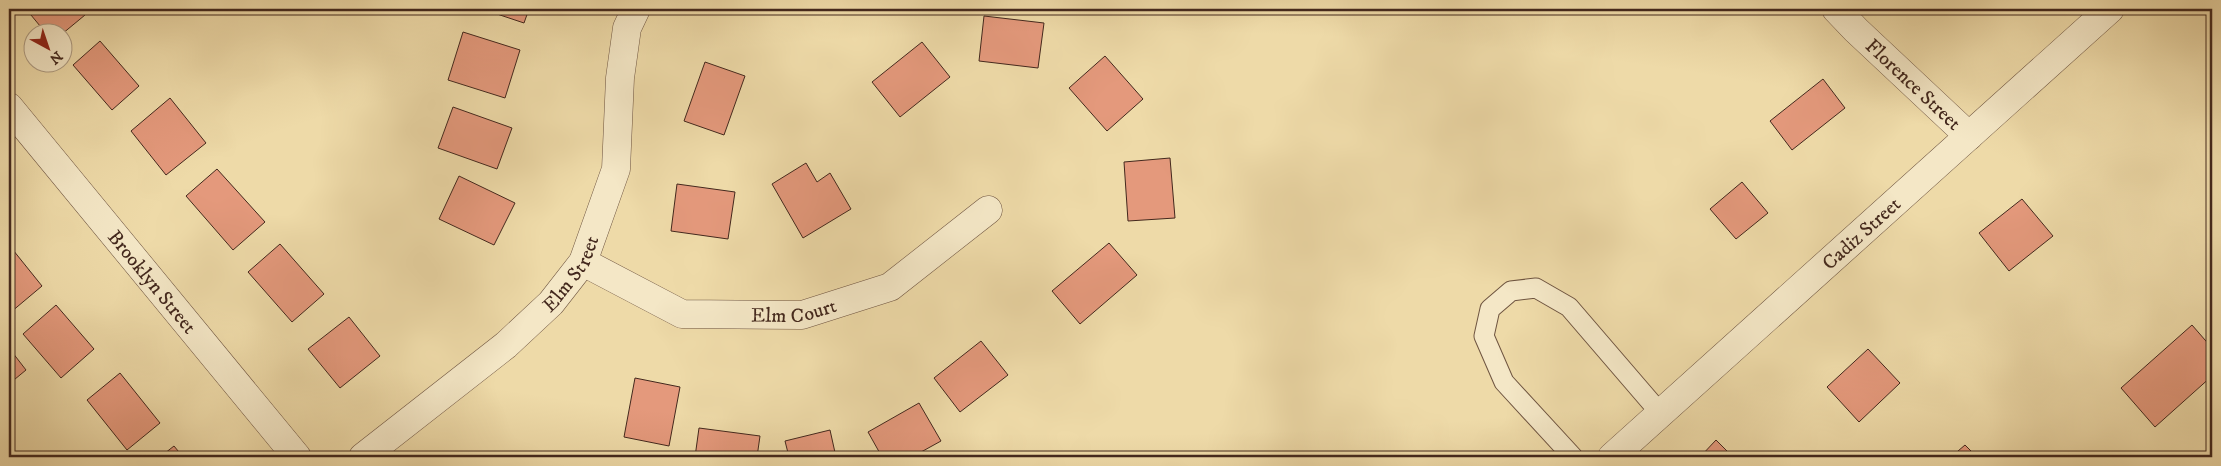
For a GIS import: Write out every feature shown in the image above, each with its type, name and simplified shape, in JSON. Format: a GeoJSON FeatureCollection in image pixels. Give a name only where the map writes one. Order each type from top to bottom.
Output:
{"type":"FeatureCollection","features":[{"type":"Feature","properties":{"kind":"street","name":"Elm Street"},"geometry":{"type":"LineString","coordinates":[[363,457],[506,345],[551,303],[583,262],[616,169],[620,78],[628,28],[636,9]]}},
{"type":"Feature","properties":{"kind":"street","name":"Florence Street"},"geometry":{"type":"LineString","coordinates":[[1836,9],[1969,136]]}},
{"type":"Feature","properties":{"kind":"street","name":"Cadiz Street"},"geometry":{"type":"LineString","coordinates":[[1612,457],[2110,9]]}},
{"type":"Feature","properties":{"kind":"street","name":"Brooklyn Street"},"geometry":{"type":"LineString","coordinates":[[9,107],[297,457]]}},
{"type":"Feature","properties":{"kind":"street","name":"Elm Court"},"geometry":{"type":"LineString","coordinates":[[583,262],[682,314],[802,315],[890,287],[988,210]]}},
{"type":"Feature","properties":{"kind":"lane"},"geometry":{"type":"LineString","coordinates":[[1573,457],[1504,382],[1484,336],[1490,309],[1511,292],[1536,288],[1569,307],[1661,414]]}},
{"type":"Feature","properties":{"kind":"building"},"geometry":{"type":"Polygon","coordinates":[[[26,9],[79,9],[85,15],[72,26],[72,22],[37,22],[26,9]]]}},
{"type":"Feature","properties":{"kind":"building"},"geometry":{"type":"Polygon","coordinates":[[[482,9],[529,9],[524,23],[482,9]]]}},
{"type":"Feature","properties":{"kind":"building"},"geometry":{"type":"Polygon","coordinates":[[[984,16],[1044,23],[1038,68],[979,61],[984,16]]]}},
{"type":"Feature","properties":{"kind":"building"},"geometry":{"type":"Polygon","coordinates":[[[463,32],[520,50],[505,98],[448,80],[463,32]]]}},
{"type":"Feature","properties":{"kind":"building"},"geometry":{"type":"Polygon","coordinates":[[[100,41],[139,86],[112,110],[73,65],[100,41]]]}},
{"type":"Feature","properties":{"kind":"building"},"geometry":{"type":"Polygon","coordinates":[[[922,42],[950,77],[900,117],[872,82],[922,42]]]}},
{"type":"Feature","properties":{"kind":"building"},"geometry":{"type":"Polygon","coordinates":[[[1105,56],[1143,99],[1107,131],[1069,88],[1105,56]]]}},
{"type":"Feature","properties":{"kind":"building"},"geometry":{"type":"Polygon","coordinates":[[[705,62],[745,76],[724,135],[684,121],[705,62]]]}},
{"type":"Feature","properties":{"kind":"building"},"geometry":{"type":"Polygon","coordinates":[[[1823,79],[1845,108],[1792,150],[1770,121],[1823,79]]]}},
{"type":"Feature","properties":{"kind":"building"},"geometry":{"type":"Polygon","coordinates":[[[170,98],[206,143],[166,175],[131,131],[170,98]]]}},
{"type":"Feature","properties":{"kind":"building"},"geometry":{"type":"Polygon","coordinates":[[[453,107],[512,128],[497,169],[438,148],[453,107]]]}},
{"type":"Feature","properties":{"kind":"building"},"geometry":{"type":"Polygon","coordinates":[[[1170,158],[1175,218],[1128,221],[1124,162],[1170,158]]]}},
{"type":"Feature","properties":{"kind":"building"},"geometry":{"type":"Polygon","coordinates":[[[806,163],[817,182],[830,173],[851,209],[803,238],[772,184],[806,163]]]}},
{"type":"Feature","properties":{"kind":"building"},"geometry":{"type":"Polygon","coordinates":[[[217,169],[265,222],[233,250],[186,196],[217,169]]]}},
{"type":"Feature","properties":{"kind":"building"},"geometry":{"type":"Polygon","coordinates":[[[459,176],[515,203],[494,245],[439,219],[459,176]]]}},
{"type":"Feature","properties":{"kind":"building"},"geometry":{"type":"Polygon","coordinates":[[[1742,182],[1768,213],[1736,239],[1710,209],[1742,182]]]}},
{"type":"Feature","properties":{"kind":"building"},"geometry":{"type":"Polygon","coordinates":[[[677,184],[735,192],[728,239],[671,231],[677,184]]]}},
{"type":"Feature","properties":{"kind":"building"},"geometry":{"type":"Polygon","coordinates":[[[2022,199],[2053,236],[2009,271],[1979,233],[2022,199]]]}},
{"type":"Feature","properties":{"kind":"building"},"geometry":{"type":"Polygon","coordinates":[[[1109,243],[1137,275],[1080,324],[1052,291],[1109,243]]]}},
{"type":"Feature","properties":{"kind":"building"},"geometry":{"type":"Polygon","coordinates":[[[280,244],[324,294],[292,322],[248,272],[280,244]]]}},
{"type":"Feature","properties":{"kind":"building"},"geometry":{"type":"Polygon","coordinates":[[[9,245],[42,286],[11,312],[9,309],[9,245]]]}},
{"type":"Feature","properties":{"kind":"building"},"geometry":{"type":"Polygon","coordinates":[[[56,305],[94,349],[61,378],[23,334],[56,305]]]}},
{"type":"Feature","properties":{"kind":"building"},"geometry":{"type":"Polygon","coordinates":[[[349,317],[380,356],[340,388],[308,349],[349,317]]]}},
{"type":"Feature","properties":{"kind":"building"},"geometry":{"type":"Polygon","coordinates":[[[2192,325],[2212,348],[2212,376],[2155,427],[2121,388],[2192,325]]]}},
{"type":"Feature","properties":{"kind":"building"},"geometry":{"type":"Polygon","coordinates":[[[981,341],[1008,375],[960,412],[934,378],[981,341]]]}},
{"type":"Feature","properties":{"kind":"building"},"geometry":{"type":"Polygon","coordinates":[[[9,348],[26,370],[9,384],[9,348]]]}},
{"type":"Feature","properties":{"kind":"building"},"geometry":{"type":"Polygon","coordinates":[[[1868,349],[1900,383],[1859,422],[1827,387],[1868,349]]]}},
{"type":"Feature","properties":{"kind":"building"},"geometry":{"type":"Polygon","coordinates":[[[120,373],[160,423],[127,450],[87,400],[120,373]]]}},
{"type":"Feature","properties":{"kind":"building"},"geometry":{"type":"Polygon","coordinates":[[[635,378],[680,387],[669,446],[624,437],[635,378]]]}},
{"type":"Feature","properties":{"kind":"building"},"geometry":{"type":"Polygon","coordinates":[[[919,403],[941,441],[912,457],[882,457],[868,432],[919,403]]]}},
{"type":"Feature","properties":{"kind":"building"},"geometry":{"type":"Polygon","coordinates":[[[699,428],[760,436],[757,457],[695,457],[699,428]]]}},
{"type":"Feature","properties":{"kind":"building"},"geometry":{"type":"Polygon","coordinates":[[[830,430],[836,457],[789,457],[785,441],[830,430]]]}},
{"type":"Feature","properties":{"kind":"building"},"geometry":{"type":"Polygon","coordinates":[[[1716,440],[1733,457],[1700,457],[1716,440]]]}},
{"type":"Feature","properties":{"kind":"building"},"geometry":{"type":"Polygon","coordinates":[[[1965,445],[1977,457],[1951,457],[1965,445]]]}},
{"type":"Feature","properties":{"kind":"building"},"geometry":{"type":"Polygon","coordinates":[[[174,446],[183,457],[160,457],[174,446]]]}}]}
